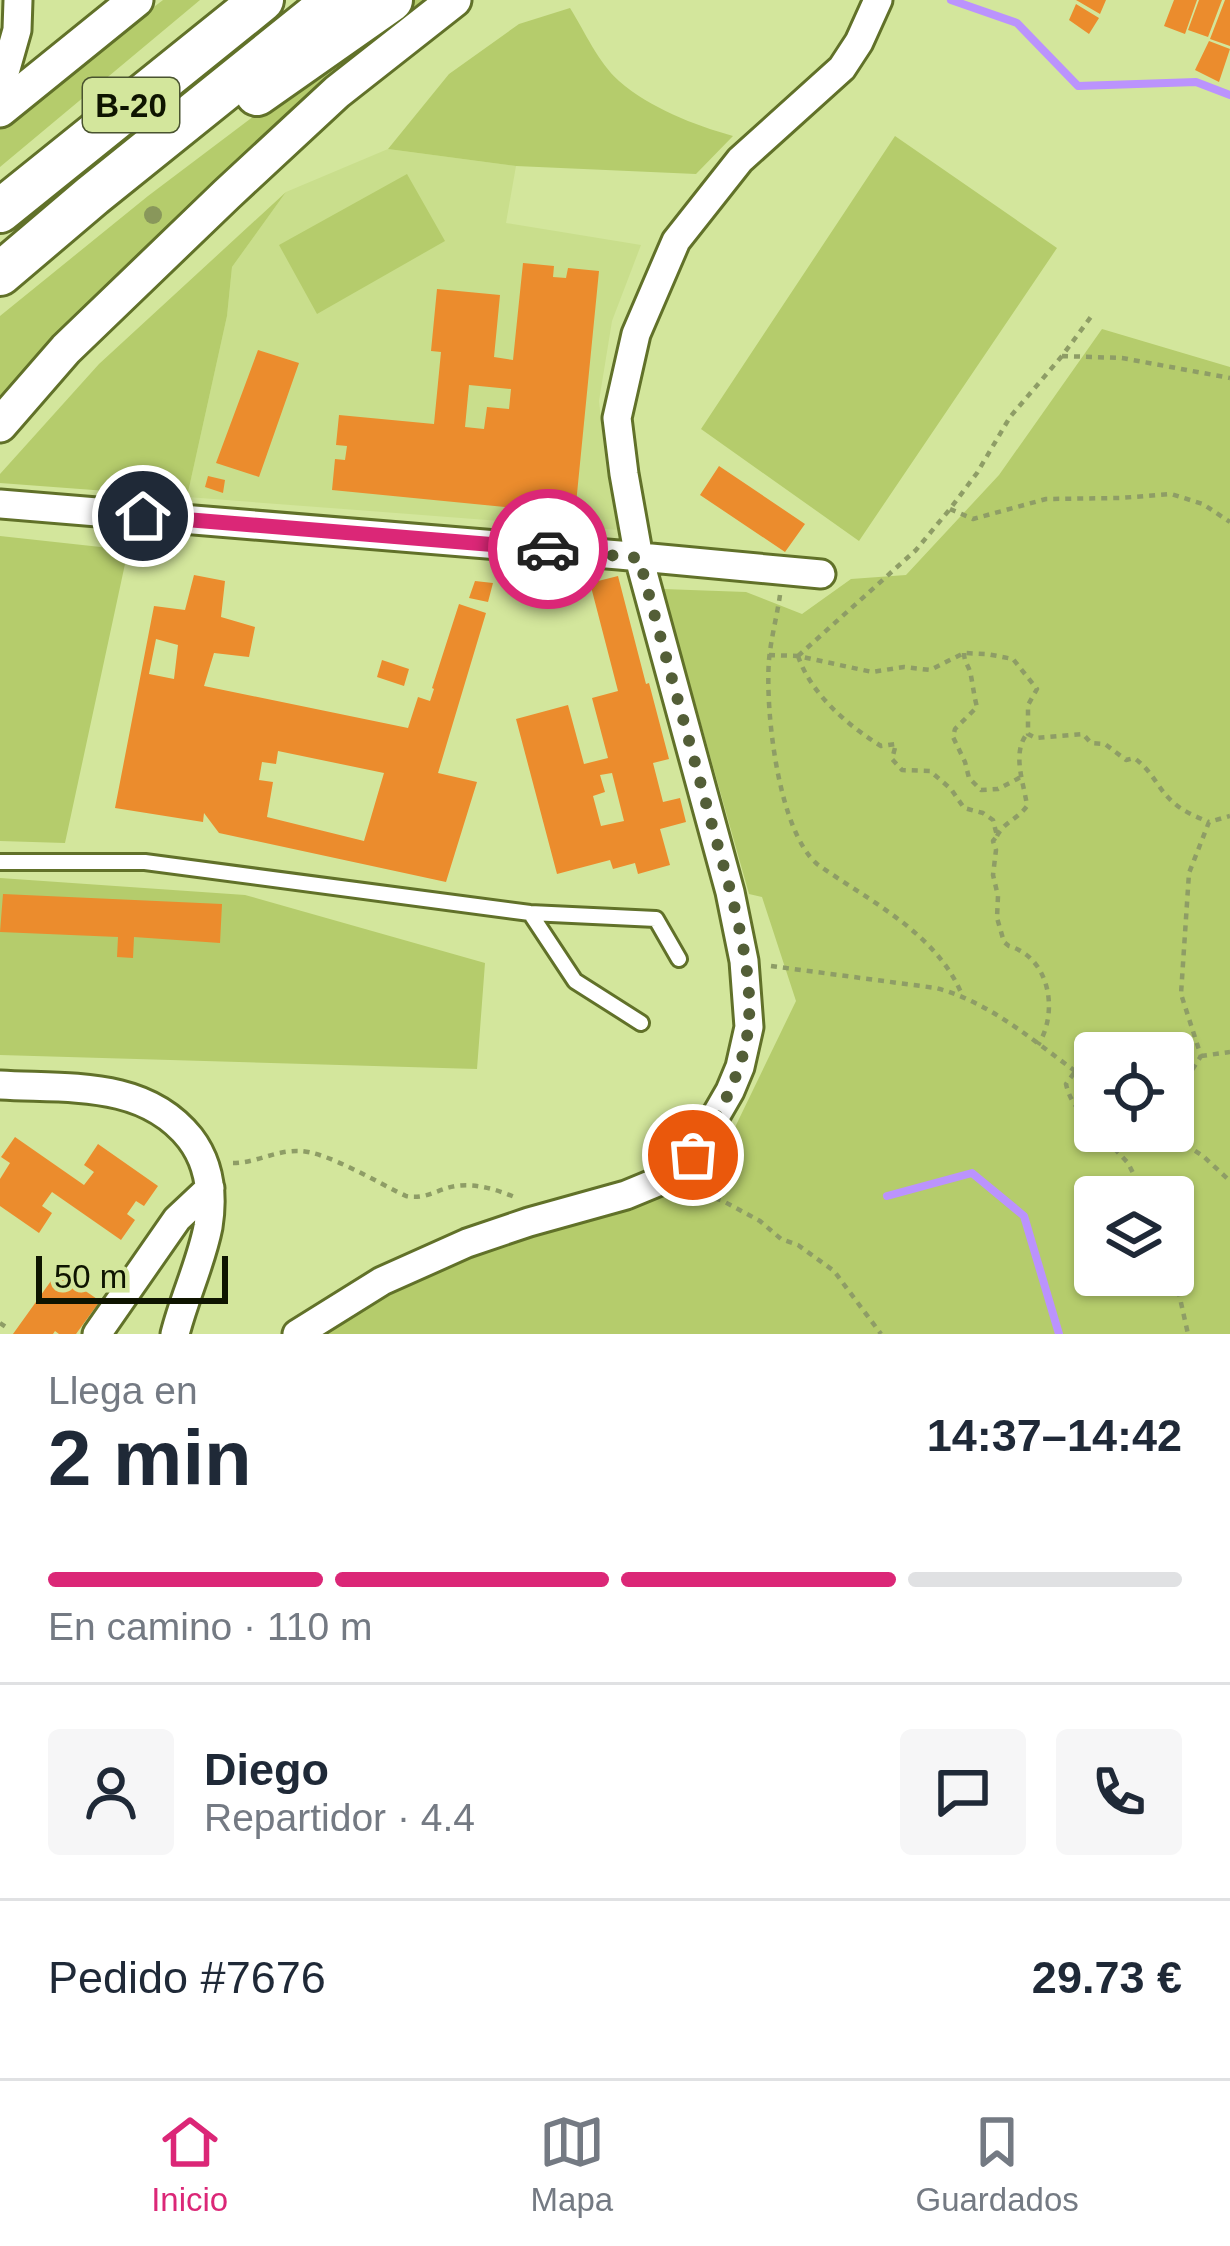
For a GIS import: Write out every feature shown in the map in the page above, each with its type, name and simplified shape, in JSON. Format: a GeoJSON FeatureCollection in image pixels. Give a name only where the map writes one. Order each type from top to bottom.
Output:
{"type":"FeatureCollection","features":[{"type":"Feature","properties":{"kind":"highway"},"geometry":{"type":"LineString","coordinates":[[94,135],[221,0]]}},
{"type":"Feature","properties":{"kind":"highway","name":"B-20"},"geometry":{"type":"LineString","coordinates":[[0,211],[262,0]]}},
{"type":"Feature","properties":{"kind":"highway","name":"B-20"},"geometry":{"type":"LineString","coordinates":[[0,274],[334,0]]}},
{"type":"Feature","properties":{"kind":"highway"},"geometry":{"type":"LineString","coordinates":[[93,195],[273,84],[391,0]]}},
{"type":"Feature","properties":{"kind":"street"},"geometry":{"type":"LineString","coordinates":[[0,90],[17,30],[18,0]]}},
{"type":"Feature","properties":{"kind":"street"},"geometry":{"type":"LineString","coordinates":[[0,110],[136,0]]}},
{"type":"Feature","properties":{"kind":"street"},"geometry":{"type":"LineString","coordinates":[[0,425],[66,349],[226,194],[337,92],[454,0]]}},
{"type":"Feature","properties":{"kind":"street"},"geometry":{"type":"LineString","coordinates":[[297,1334],[382,1282],[466,1243],[626,1195],[672,1176],[705,1137],[740,1066],[750,1007],[744,961],[730,892],[639,558],[617,418],[636,334],[676,241],[740,160],[842,68],[878,0]]}},
{"type":"Feature","properties":{"kind":"street"},"geometry":{"type":"LineString","coordinates":[[0,504],[821,574]]}},
{"type":"Feature","properties":{"kind":"street"},"geometry":{"type":"LineString","coordinates":[[0,1085],[121,1094],[161,1109],[199,1150],[209,1188],[207,1231],[175,1334]]}},
{"type":"Feature","properties":{"kind":"street"},"geometry":{"type":"LineString","coordinates":[[97,1334],[177,1219],[209,1188]]}},
{"type":"Feature","properties":{"kind":"lane"},"geometry":{"type":"LineString","coordinates":[[0,862],[145,862],[530,913],[656,919],[679,959]]}},
{"type":"Feature","properties":{"kind":"lane"},"geometry":{"type":"LineString","coordinates":[[530,913],[575,981],[641,1024]]}},
{"type":"Feature","properties":{"kind":"path"},"geometry":{"type":"LineString","coordinates":[[798,656],[916,550],[977,473],[1010,417],[1093,314]]}},
{"type":"Feature","properties":{"kind":"path"},"geometry":{"type":"LineString","coordinates":[[1062,356],[1122,358],[1230,378]]}},
{"type":"Feature","properties":{"kind":"path"},"geometry":{"type":"LineString","coordinates":[[950,509],[973,519],[1046,499],[1171,494],[1203,504],[1230,522]]}},
{"type":"Feature","properties":{"kind":"path"},"geometry":{"type":"LineString","coordinates":[[783,572],[769,682],[775,752],[803,849],[926,940],[962,995]]}},
{"type":"Feature","properties":{"kind":"path"},"geometry":{"type":"LineString","coordinates":[[769,656],[798,656],[872,672],[904,667],[930,670],[964,653],[978,652],[1009,657],[1037,689],[1028,705],[1028,734],[1020,744],[1028,806],[993,841],[993,875],[1001,934],[1009,946],[1038,967],[1051,998],[1048,1024],[1038,1045]]}},
{"type":"Feature","properties":{"kind":"path"},"geometry":{"type":"LineString","coordinates":[[964,653],[977,707],[953,737],[969,778],[981,790],[998,789],[1021,777]]}},
{"type":"Feature","properties":{"kind":"path"},"geometry":{"type":"LineString","coordinates":[[798,656],[812,687],[850,725],[881,746],[896,744],[892,759],[902,770],[930,771],[964,808],[993,820],[997,836]]}},
{"type":"Feature","properties":{"kind":"path"},"geometry":{"type":"LineString","coordinates":[[1028,734],[1036,738],[1083,734],[1090,743],[1105,744],[1126,760],[1134,758],[1151,772],[1174,804],[1209,822],[1230,816]]}},
{"type":"Feature","properties":{"kind":"path"},"geometry":{"type":"LineString","coordinates":[[1201,1056],[1181,994],[1189,873],[1209,822]]}},
{"type":"Feature","properties":{"kind":"path"},"geometry":{"type":"LineString","coordinates":[[744,961],[962,995],[1074,1070]]}},
{"type":"Feature","properties":{"kind":"path"},"geometry":{"type":"LineString","coordinates":[[1194,1067],[1201,1056],[1230,1052]]}},
{"type":"Feature","properties":{"kind":"path"},"geometry":{"type":"LineString","coordinates":[[1074,1072],[1066,1084],[1074,1105]]}},
{"type":"Feature","properties":{"kind":"path"},"geometry":{"type":"LineString","coordinates":[[1194,1150],[1230,1181]]}},
{"type":"Feature","properties":{"kind":"path"},"geometry":{"type":"LineString","coordinates":[[226,1163],[280,1153],[314,1153],[406,1196],[417,1198],[466,1185],[522,1200]]}},
{"type":"Feature","properties":{"kind":"path"},"geometry":{"type":"LineString","coordinates":[[672,1176],[681,1186],[760,1221],[834,1271],[881,1334]]}},
{"type":"Feature","properties":{"kind":"path"},"geometry":{"type":"LineString","coordinates":[[1179,1296],[1188,1334]]}},
{"type":"Feature","properties":{"kind":"shaded area"},"geometry":{"type":"Polygon","coordinates":[[[163,0],[200,0],[0,167],[0,125],[163,0]]]}},
{"type":"Feature","properties":{"kind":"shaded area"},"geometry":{"type":"Polygon","coordinates":[[[408,0],[436,0],[0,407],[0,316],[148,196],[408,0]]]}},
{"type":"Feature","properties":{"kind":"shaded area"},"geometry":{"type":"Polygon","coordinates":[[[570,8],[605,65],[631,91],[673,114],[733,136],[696,174],[516,166],[388,149],[449,74],[519,24],[570,8]]]}},
{"type":"Feature","properties":{"kind":"shaded area"},"geometry":{"type":"Polygon","coordinates":[[[895,136],[1057,248],[859,541],[701,429],[895,136]]]}},
{"type":"Feature","properties":{"kind":"shaded area"},"geometry":{"type":"Polygon","coordinates":[[[388,149],[516,166],[506,223],[641,245],[612,321],[599,401],[618,530],[187,497],[227,316],[232,267],[286,192],[388,149]]]}},
{"type":"Feature","properties":{"kind":"shaded area"},"geometry":{"type":"Polygon","coordinates":[[[407,174],[445,241],[317,314],[279,245],[407,174]]]}},
{"type":"Feature","properties":{"kind":"shaded area"},"geometry":{"type":"Polygon","coordinates":[[[286,192],[232,267],[227,316],[187,497],[0,483],[0,474],[99,364],[286,192]]]}},
{"type":"Feature","properties":{"kind":"shaded area"},"geometry":{"type":"Polygon","coordinates":[[[1102,329],[1230,367],[1230,1334],[326,1334],[369,1304],[492,1249],[691,1188],[724,1150],[796,1001],[762,897],[749,894],[663,589],[746,592],[802,614],[851,579],[906,575],[999,475],[1102,329]]]}},
{"type":"Feature","properties":{"kind":"shaded area"},"geometry":{"type":"Polygon","coordinates":[[[0,536],[128,550],[65,843],[0,841],[0,536]]]}},
{"type":"Feature","properties":{"kind":"shaded area"},"geometry":{"type":"Polygon","coordinates":[[[0,878],[245,895],[485,963],[477,1069],[0,1055],[0,878]]]}},
{"type":"Feature","properties":{"kind":"building"},"geometry":{"type":"Polygon","coordinates":[[[1076,0],[1106,0],[1100,14],[1076,0]]]}},
{"type":"Feature","properties":{"kind":"building"},"geometry":{"type":"Polygon","coordinates":[[[1174,0],[1197,0],[1185,34],[1164,26],[1174,0]]]}},
{"type":"Feature","properties":{"kind":"building"},"geometry":{"type":"Polygon","coordinates":[[[1199,0],[1222,0],[1208,37],[1188,30],[1199,0]]]}},
{"type":"Feature","properties":{"kind":"building"},"geometry":{"type":"Polygon","coordinates":[[[1225,0],[1230,0],[1230,46],[1210,39],[1225,0]]]}},
{"type":"Feature","properties":{"kind":"building"},"geometry":{"type":"Polygon","coordinates":[[[1076,4],[1099,18],[1089,34],[1069,20],[1076,4]]]}},
{"type":"Feature","properties":{"kind":"building"},"geometry":{"type":"Polygon","coordinates":[[[1209,41],[1230,49],[1219,82],[1195,70],[1209,41]]]}},
{"type":"Feature","properties":{"kind":"building"},"geometry":{"type":"Polygon","coordinates":[[[523,263],[554,266],[553,277],[566,278],[568,268],[599,271],[575,514],[332,490],[335,459],[345,460],[347,446],[336,445],[339,415],[434,424],[441,352],[431,351],[437,289],[500,295],[494,357],[513,360],[523,263]],[[469,385],[465,427],[484,429],[487,407],[509,409],[511,389],[469,385]]]}},
{"type":"Feature","properties":{"kind":"building"},"geometry":{"type":"Polygon","coordinates":[[[258,350],[299,363],[259,477],[216,463],[258,350]]]}},
{"type":"Feature","properties":{"kind":"building"},"geometry":{"type":"Polygon","coordinates":[[[719,466],[805,524],[785,552],[700,495],[719,466]]]}},
{"type":"Feature","properties":{"kind":"building"},"geometry":{"type":"Polygon","coordinates":[[[208,476],[225,480],[223,493],[205,487],[208,476]]]}},
{"type":"Feature","properties":{"kind":"building"},"geometry":{"type":"Polygon","coordinates":[[[194,575],[225,581],[221,617],[255,627],[249,657],[214,653],[204,686],[408,728],[418,697],[430,701],[459,604],[486,613],[438,773],[477,782],[446,882],[219,833],[204,813],[203,822],[115,808],[154,606],[185,610],[194,575]],[[156,639],[149,674],[174,679],[178,645],[156,639]],[[278,751],[276,764],[262,762],[259,780],[273,782],[267,817],[364,841],[384,773],[278,751]]]}},
{"type":"Feature","properties":{"kind":"building"},"geometry":{"type":"Polygon","coordinates":[[[618,576],[669,759],[653,763],[663,802],[680,798],[686,822],[660,829],[670,865],[638,874],[635,863],[613,869],[610,860],[557,874],[516,719],[568,705],[584,764],[608,758],[592,698],[618,691],[590,583],[618,576]],[[612,773],[600,775],[605,792],[593,796],[601,826],[624,821],[612,773]]]}},
{"type":"Feature","properties":{"kind":"building"},"geometry":{"type":"Polygon","coordinates":[[[475,581],[493,583],[488,602],[469,598],[475,581]]]}},
{"type":"Feature","properties":{"kind":"building"},"geometry":{"type":"Polygon","coordinates":[[[382,660],[409,669],[404,686],[377,677],[382,660]]]}},
{"type":"Feature","properties":{"kind":"building"},"geometry":{"type":"Polygon","coordinates":[[[3,894],[222,904],[220,943],[134,937],[133,958],[117,957],[118,937],[0,932],[3,894]]]}},
{"type":"Feature","properties":{"kind":"building"},"geometry":{"type":"Polygon","coordinates":[[[15,1137],[84,1185],[94,1172],[84,1165],[98,1144],[158,1186],[144,1206],[136,1201],[127,1214],[135,1220],[121,1240],[52,1192],[42,1206],[52,1213],[39,1233],[0,1206],[0,1179],[10,1163],[1,1157],[15,1137]]]}},
{"type":"Feature","properties":{"kind":"building"},"geometry":{"type":"Polygon","coordinates":[[[61,1267],[100,1301],[76,1334],[13,1334],[61,1267]]]}},
{"type":"Feature","properties":{"kind":"waterway"},"geometry":{"type":"LineString","coordinates":[[951,0],[1017,23],[1078,86],[1196,82],[1230,95]]}},
{"type":"Feature","properties":{"kind":"waterway"},"geometry":{"type":"LineString","coordinates":[[887,1196],[972,1173],[1024,1216],[1059,1334]]}},
{"type":"Feature","properties":{"kind":"way so far"},"geometry":{"type":"LineString","coordinates":[[548,549],[639,558],[730,892],[744,961],[749,1027],[730,1091],[693,1155]]}},
{"type":"Feature","properties":{"kind":"route"},"geometry":{"type":"LineString","coordinates":[[143,516],[548,549]]}}]}
